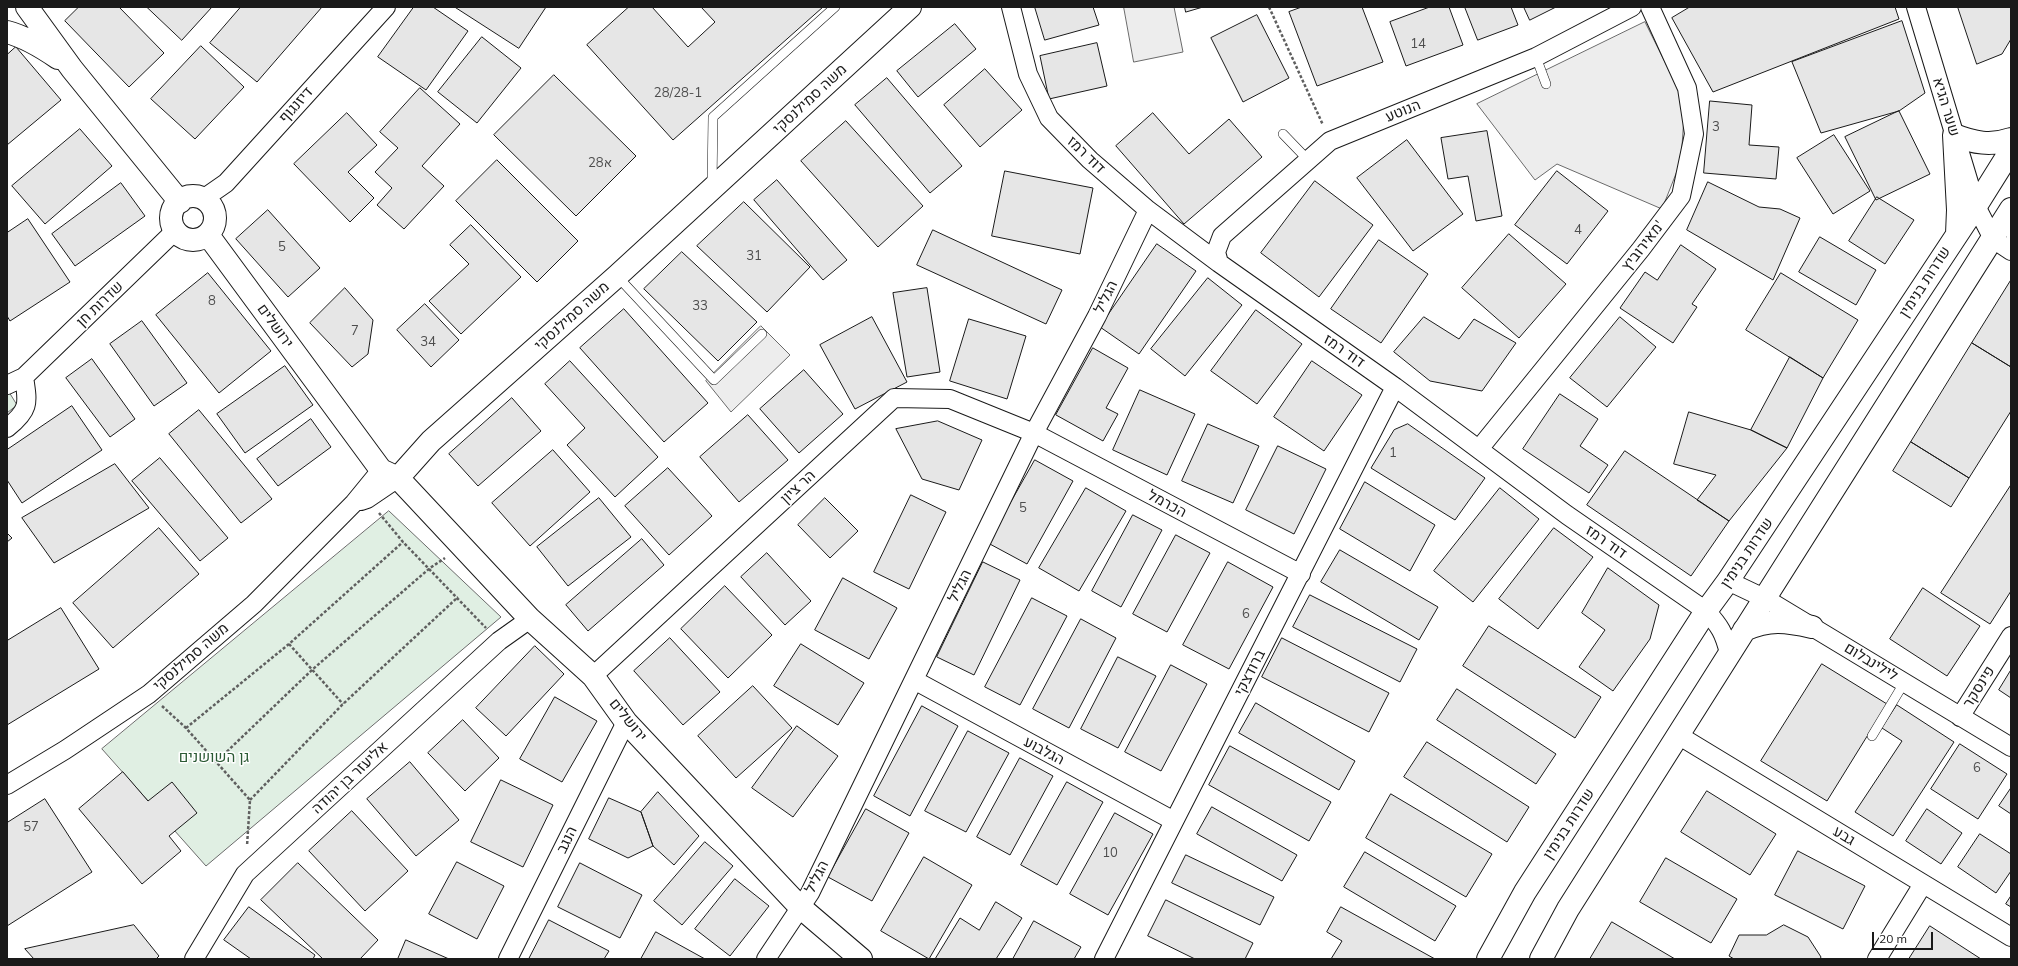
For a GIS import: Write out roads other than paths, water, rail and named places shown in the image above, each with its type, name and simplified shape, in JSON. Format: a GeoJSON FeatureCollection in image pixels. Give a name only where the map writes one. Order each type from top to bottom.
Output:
{"type":"FeatureCollection","features":[{"type":"Feature","properties":{"kind":"street"},"geometry":{"type":"LineString","coordinates":[[27,7],[72,69],[180,202]]}},
{"type":"Feature","properties":{"kind":"street","name":"דיזנגוף"},"geometry":{"type":"LineString","coordinates":[[203,199],[226,183],[386,7]]}},
{"type":"Feature","properties":{"kind":"street","name":"דוד רמז"},"geometry":{"type":"LineString","coordinates":[[1011,7],[1028,74],[1048,118],[1090,160],[1148,210],[1219,263],[1395,387],[1567,515],[1706,611],[1720,625],[1729,653]]}},
{"type":"Feature","properties":{"kind":"street","name":"הנוטע"},"geometry":{"type":"LineString","coordinates":[[1219,263],[1216,252],[1222,236],[1330,141],[1536,57],[1632,7]]}},
{"type":"Feature","properties":{"kind":"street","name":"מאירוביץ'"},"geometry":{"type":"LineString","coordinates":[[1479,449],[1681,196],[1694,134],[1687,88],[1650,7]]}},
{"type":"Feature","properties":{"kind":"street","name":"שער הגיא"},"geometry":{"type":"LineString","coordinates":[[1916,7],[1976,206],[2007,225]]}},
{"type":"Feature","properties":{"kind":"street","name":"משה סמילנסקי"},"geometry":{"type":"LineString","coordinates":[[7,785],[65,750],[148,694],[254,604],[361,501],[390,469],[431,441],[618,276],[907,8]]}},
{"type":"Feature","properties":{"kind":"street"},"geometry":{"type":"LineString","coordinates":[[7,32],[18,35],[42,46],[72,69]]}},
{"type":"Feature","properties":{"kind":"street"},"geometry":{"type":"LineString","coordinates":[[1957,234],[1958,210],[1954,135],[1970,142],[1982,144],[1996,143],[2011,139]]}},
{"type":"Feature","properties":{"kind":"street","name":"שדרות בנימין"},"geometry":{"type":"LineString","coordinates":[[1488,959],[1525,892],[1706,611],[1728,581],[1976,206],[2011,150]]}},
{"type":"Feature","properties":{"kind":"street"},"geometry":{"type":"LineString","coordinates":[[189,197],[203,199],[213,209],[215,215],[213,229],[202,239],[187,240],[175,231],[171,217],[173,210],[180,202],[189,197]]}},
{"type":"Feature","properties":{"kind":"street","name":"הגליל"},"geometry":{"type":"LineString","coordinates":[[766,959],[810,893],[1034,433],[1097,316],[1148,210]]}},
{"type":"Feature","properties":{"kind":"street"},"geometry":{"type":"LineString","coordinates":[[2007,225],[2011,251]]}},
{"type":"Feature","properties":{"kind":"street"},"geometry":{"type":"LineString","coordinates":[[1541,959],[1568,908],[1729,653],[2007,225]]}},
{"type":"Feature","properties":{"kind":"street","name":"שדרות חן"},"geometry":{"type":"LineString","coordinates":[[7,384],[24,377],[175,231]]}},
{"type":"Feature","properties":{"kind":"street","name":"ירושלים"},"geometry":{"type":"LineString","coordinates":[[208,235],[341,417],[530,619],[593,676],[626,722],[800,907],[861,959]]}},
{"type":"Feature","properties":{"kind":"street"},"geometry":{"type":"LineString","coordinates":[[7,428],[18,420],[28,402],[24,377]]}},
{"type":"Feature","properties":{"kind":"street","name":"ברודצקי"},"geometry":{"type":"LineString","coordinates":[[1104,959],[1395,387]]}},
{"type":"Feature","properties":{"kind":"street","name":"הר ציון"},"geometry":{"type":"LineString","coordinates":[[593,676],[894,398],[950,399],[1034,433]]}},
{"type":"Feature","properties":{"kind":"street","name":"הכרמל"},"geometry":{"type":"LineString","coordinates":[[1034,433],[1301,574]]}},
{"type":"Feature","properties":{"kind":"street","name":"לילינבלום"},"geometry":{"type":"LineString","coordinates":[[1728,581],[1750,593],[1766,598],[2011,747]]}},
{"type":"Feature","properties":{"kind":"street","name":"אליעזר בן יהודה"},"geometry":{"type":"LineString","coordinates":[[194,959],[246,874],[499,641],[530,619]]}},
{"type":"Feature","properties":{"kind":"street"},"geometry":{"type":"LineString","coordinates":[[1744,630],[1760,624],[1777,621],[1812,627]]}},
{"type":"Feature","properties":{"kind":"street","name":"פינסקר"},"geometry":{"type":"LineString","coordinates":[[1960,716],[2011,636]]}},
{"type":"Feature","properties":{"kind":"street","name":"הגלבוע"},"geometry":{"type":"LineString","coordinates":[[914,680],[1174,821]]}},
{"type":"Feature","properties":{"kind":"street","name":"הנגב"},"geometry":{"type":"LineString","coordinates":[[508,959],[626,722]]}},
{"type":"Feature","properties":{"kind":"street","name":"גבע"},"geometry":{"type":"LineString","coordinates":[[1678,735],[2011,937]]}},
{"type":"Feature","properties":{"kind":"street"},"geometry":{"type":"LineString","coordinates":[[1877,959],[1923,884]]}},
{"type":"Feature","properties":{"kind":"lane"},"geometry":{"type":"LineString","coordinates":[[712,189],[713,117],[835,7]]}},
{"type":"Feature","properties":{"kind":"lane"},"geometry":{"type":"LineString","coordinates":[[1536,57],[1546,84]]}},
{"type":"Feature","properties":{"kind":"lane"},"geometry":{"type":"LineString","coordinates":[[1283,134],[1309,161]]}},
{"type":"Feature","properties":{"kind":"lane"},"geometry":{"type":"LineString","coordinates":[[618,276],[714,380],[762,334]]}},
{"type":"Feature","properties":{"kind":"lane"},"geometry":{"type":"LineString","coordinates":[[1872,736],[1904,682]]}},
{"type":"Feature","properties":{"kind":"park label","name":"גן השושנים"},"geometry":{"type":"Point","coordinates":[214,757]}}]}
